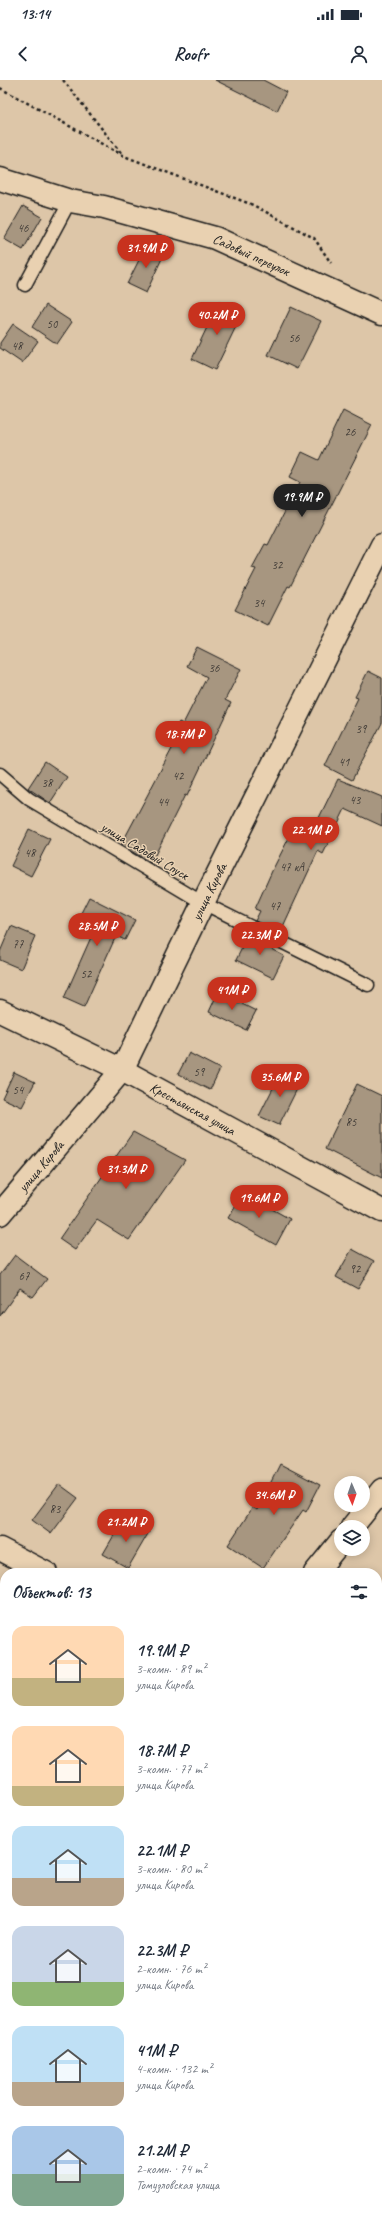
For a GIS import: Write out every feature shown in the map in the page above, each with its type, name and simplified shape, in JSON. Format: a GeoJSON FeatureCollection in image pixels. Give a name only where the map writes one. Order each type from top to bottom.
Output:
{"type":"FeatureCollection","features":[{"type":"Feature","properties":{"kind":"street","name":"Садовый переулок"},"geometry":{"type":"LineString","coordinates":[[0,179],[70,201],[104,207],[215,238],[382,314]]}},
{"type":"Feature","properties":{"kind":"street","name":"улица Кирова"},"geometry":{"type":"LineString","coordinates":[[0,1214],[122,1070],[203,903],[382,545]]}},
{"type":"Feature","properties":{"kind":"street","name":"Крестьянская улица"},"geometry":{"type":"LineString","coordinates":[[0,1011],[122,1070],[382,1211]]}},
{"type":"Feature","properties":{"kind":"street"},"geometry":{"type":"LineString","coordinates":[[358,1520],[382,1490]]}},
{"type":"Feature","properties":{"kind":"street"},"geometry":{"type":"LineString","coordinates":[[0,1549],[36,1568]]}},
{"type":"Feature","properties":{"kind":"street"},"geometry":{"type":"LineString","coordinates":[[319,1568],[334,1549]]}},
{"type":"Feature","properties":{"kind":"lane"},"geometry":{"type":"LineString","coordinates":[[25,285],[70,201]]}},
{"type":"Feature","properties":{"kind":"lane","name":"улица Садовый Спуск"},"geometry":{"type":"LineString","coordinates":[[0,774],[29,799],[203,903],[368,985]]}},
{"type":"Feature","properties":{"kind":"path"},"geometry":{"type":"LineString","coordinates":[[63,80],[124,156]]}},
{"type":"Feature","properties":{"kind":"path"},"geometry":{"type":"LineString","coordinates":[[0,88],[124,156],[253,205],[314,238],[331,264]]}},
{"type":"Feature","properties":{"kind":"building"},"geometry":{"type":"Polygon","coordinates":[[[215,80],[263,80],[286,92],[277,111],[215,80]]]}},
{"type":"Feature","properties":{"kind":"building"},"geometry":{"type":"Polygon","coordinates":[[[23,206],[42,217],[23,250],[4,239],[23,206]]]}},
{"type":"Feature","properties":{"kind":"building"},"geometry":{"type":"Polygon","coordinates":[[[146,246],[164,254],[146,293],[127,284],[146,246]]]}},
{"type":"Feature","properties":{"kind":"building"},"geometry":{"type":"Polygon","coordinates":[[[219,302],[242,314],[215,370],[192,359],[219,302]]]}},
{"type":"Feature","properties":{"kind":"building"},"geometry":{"type":"Polygon","coordinates":[[[46,305],[72,322],[57,344],[32,327],[46,305]]]}},
{"type":"Feature","properties":{"kind":"building"},"geometry":{"type":"Polygon","coordinates":[[[291,307],[321,321],[297,369],[268,355],[291,307]]]}},
{"type":"Feature","properties":{"kind":"building"},"geometry":{"type":"Polygon","coordinates":[[[13,324],[38,341],[22,363],[0,348],[0,343],[13,324]]]}},
{"type":"Feature","properties":{"kind":"building"},"geometry":{"type":"Polygon","coordinates":[[[343,410],[372,425],[290,587],[288,586],[268,626],[235,610],[256,569],[252,568],[265,544],[268,545],[300,482],[290,477],[302,452],[319,460],[343,410]]]}},
{"type":"Feature","properties":{"kind":"building"},"geometry":{"type":"Polygon","coordinates":[[[197,647],[241,669],[225,700],[231,703],[187,796],[185,795],[151,863],[121,845],[174,745],[169,742],[179,722],[183,724],[207,677],[187,666],[197,647]]]}},
{"type":"Feature","properties":{"kind":"building"},"geometry":{"type":"Polygon","coordinates":[[[368,671],[382,678],[382,723],[352,780],[325,766],[358,698],[355,697],[368,671]]]}},
{"type":"Feature","properties":{"kind":"building"},"geometry":{"type":"Polygon","coordinates":[[[45,762],[67,777],[50,803],[28,788],[45,762]]]}},
{"type":"Feature","properties":{"kind":"building"},"geometry":{"type":"Polygon","coordinates":[[[338,779],[382,797],[382,826],[345,809],[323,854],[318,851],[280,933],[255,921],[260,911],[255,909],[272,871],[298,820],[314,828],[338,779]]]}},
{"type":"Feature","properties":{"kind":"building"},"geometry":{"type":"Polygon","coordinates":[[[29,829],[50,839],[31,876],[11,866],[29,829]]]}},
{"type":"Feature","properties":{"kind":"building"},"geometry":{"type":"Polygon","coordinates":[[[89,897],[135,920],[125,940],[116,936],[84,1007],[64,998],[96,926],[79,917],[89,897]]]}},
{"type":"Feature","properties":{"kind":"building"},"geometry":{"type":"Polygon","coordinates":[[[11,926],[35,936],[21,969],[0,960],[0,952],[11,926]]]}},
{"type":"Feature","properties":{"kind":"building"},"geometry":{"type":"Polygon","coordinates":[[[249,934],[273,946],[271,949],[284,956],[273,978],[236,960],[249,934]]]}},
{"type":"Feature","properties":{"kind":"building"},"geometry":{"type":"Polygon","coordinates":[[[218,992],[256,1011],[246,1030],[209,1012],[218,992]]]}},
{"type":"Feature","properties":{"kind":"building"},"geometry":{"type":"Polygon","coordinates":[[[189,1053],[220,1069],[210,1090],[178,1074],[189,1053]]]}},
{"type":"Feature","properties":{"kind":"building"},"geometry":{"type":"Polygon","coordinates":[[[282,1070],[302,1079],[279,1125],[259,1116],[282,1070]]]}},
{"type":"Feature","properties":{"kind":"building"},"geometry":{"type":"Polygon","coordinates":[[[14,1072],[35,1082],[22,1107],[2,1098],[14,1072]]]}},
{"type":"Feature","properties":{"kind":"building"},"geometry":{"type":"Polygon","coordinates":[[[357,1084],[382,1096],[382,1178],[325,1149],[357,1084]]]}},
{"type":"Feature","properties":{"kind":"building"},"geometry":{"type":"Polygon","coordinates":[[[133,1132],[185,1160],[129,1240],[97,1220],[75,1250],[59,1239],[133,1132]]]}},
{"type":"Feature","properties":{"kind":"building"},"geometry":{"type":"Polygon","coordinates":[[[243,1193],[290,1219],[276,1245],[228,1218],[243,1193]]]}},
{"type":"Feature","properties":{"kind":"building"},"geometry":{"type":"Polygon","coordinates":[[[352,1249],[374,1261],[358,1289],[336,1277],[352,1249]]]}},
{"type":"Feature","properties":{"kind":"building"},"geometry":{"type":"Polygon","coordinates":[[[15,1255],[47,1279],[33,1297],[20,1288],[0,1316],[0,1275],[15,1255]]]}},
{"type":"Feature","properties":{"kind":"building"},"geometry":{"type":"Polygon","coordinates":[[[280,1464],[320,1485],[306,1512],[303,1510],[263,1568],[228,1545],[253,1507],[257,1510],[280,1464]]]}},
{"type":"Feature","properties":{"kind":"building"},"geometry":{"type":"Polygon","coordinates":[[[59,1484],[78,1498],[51,1534],[32,1520],[59,1484]]]}},
{"type":"Feature","properties":{"kind":"building"},"geometry":{"type":"Polygon","coordinates":[[[124,1518],[149,1532],[128,1568],[103,1554],[124,1518]]]}}]}
